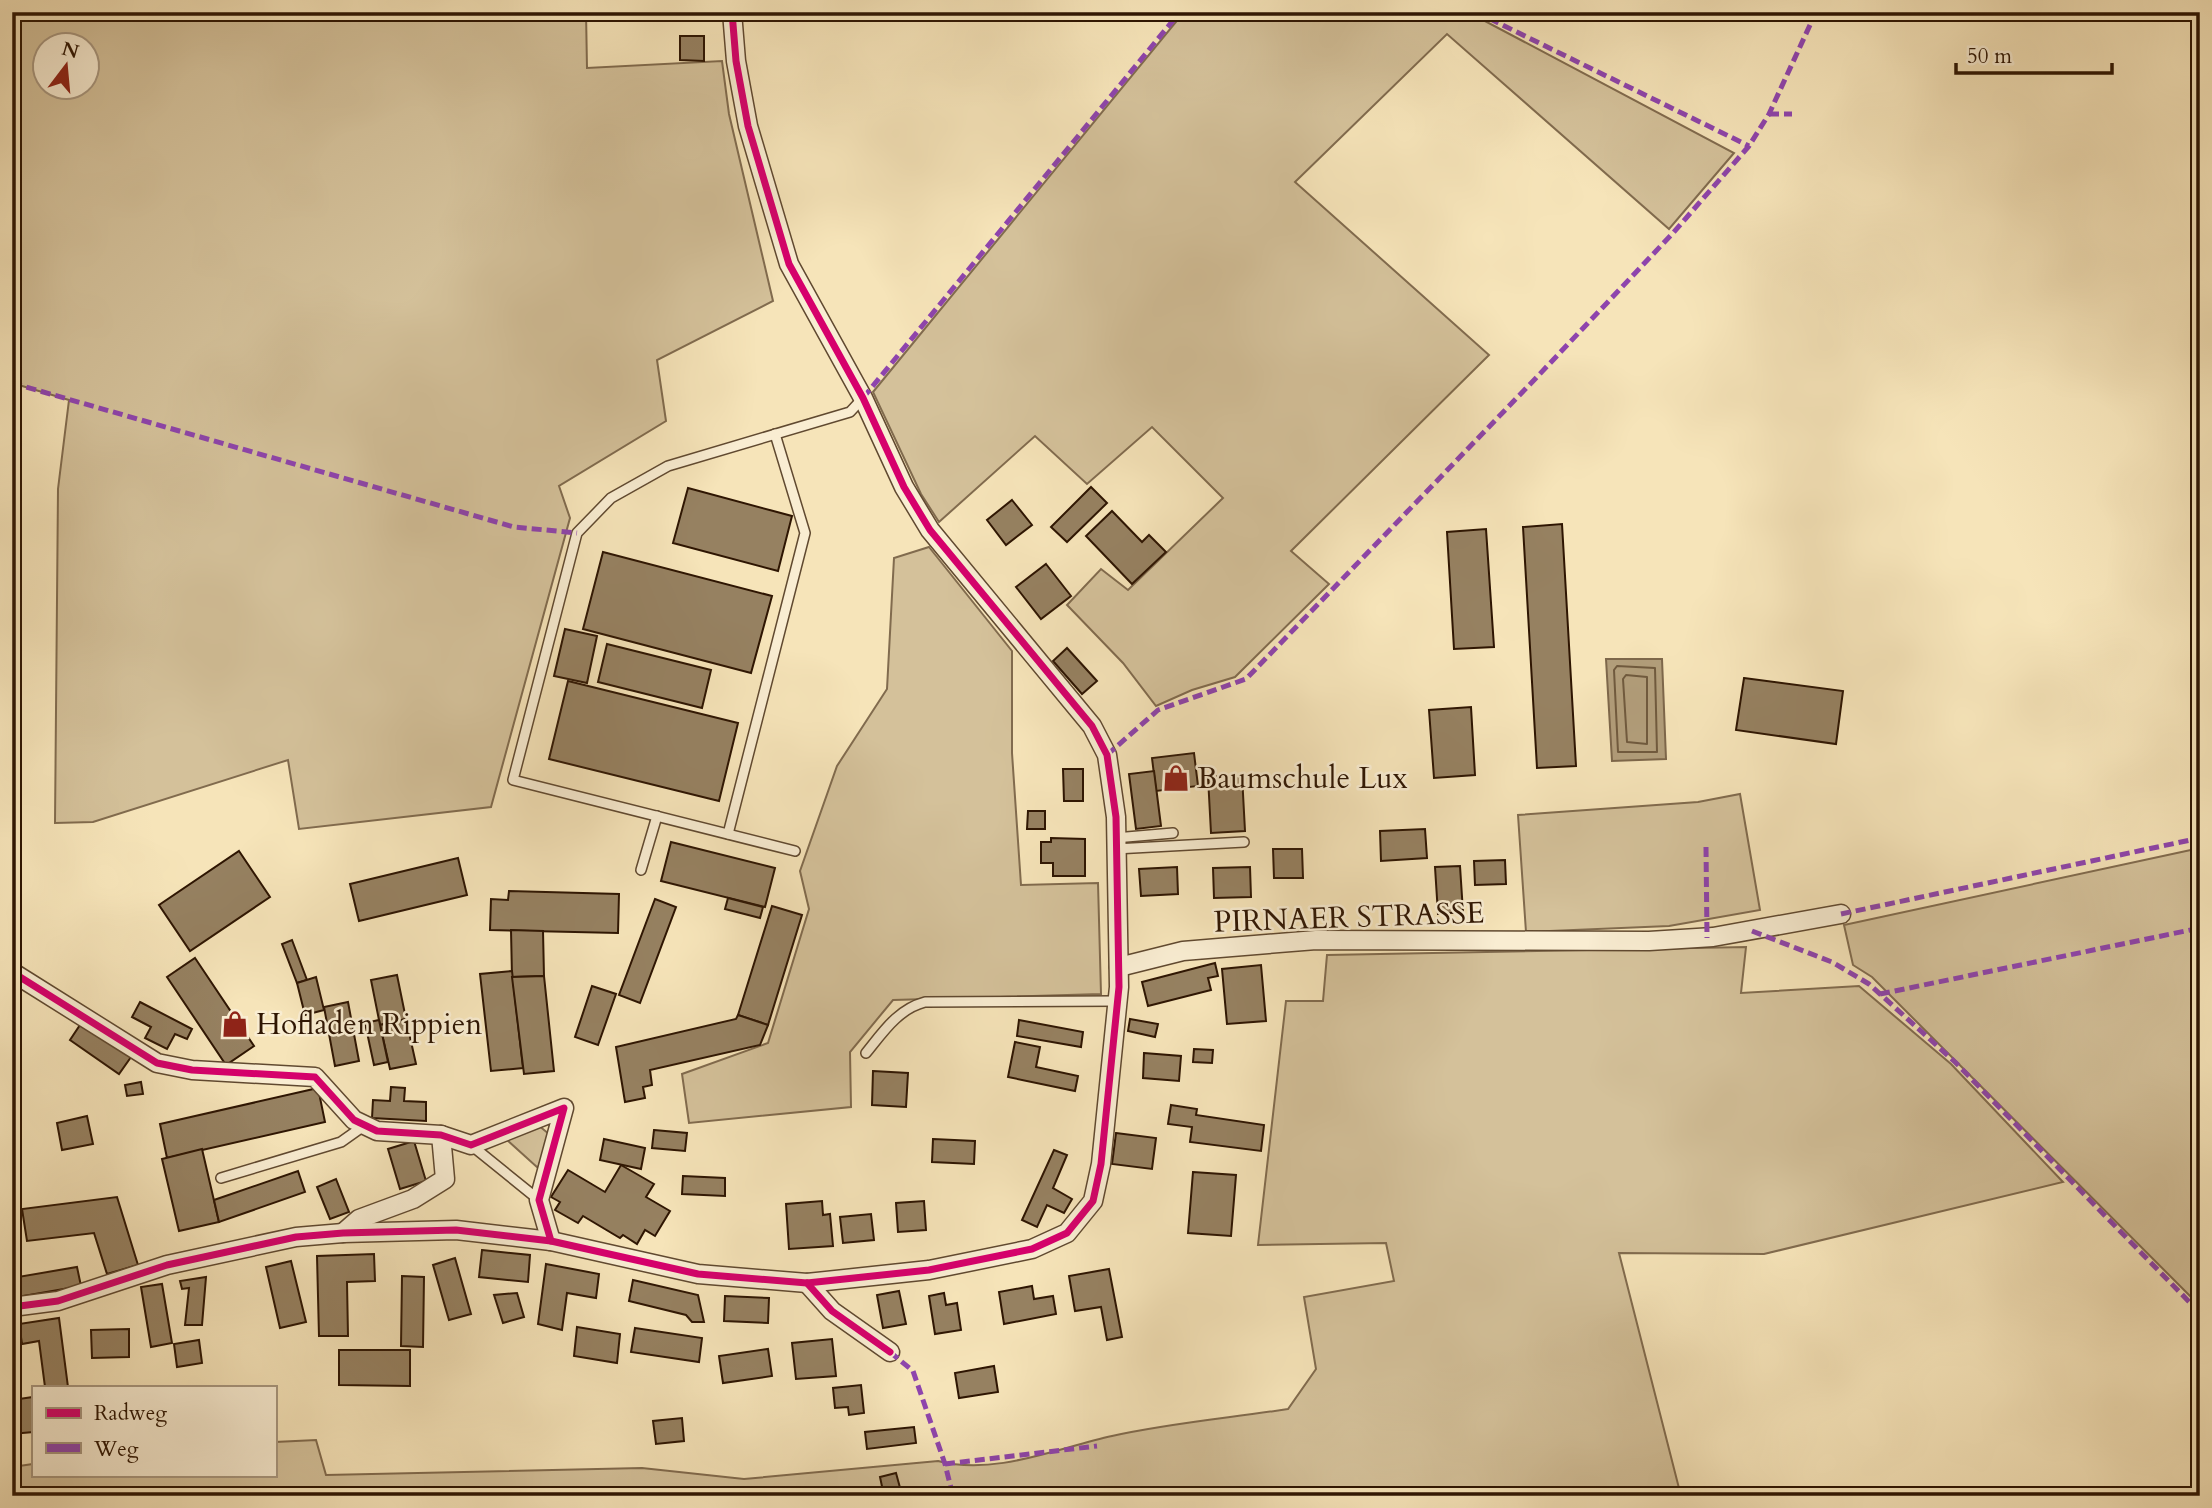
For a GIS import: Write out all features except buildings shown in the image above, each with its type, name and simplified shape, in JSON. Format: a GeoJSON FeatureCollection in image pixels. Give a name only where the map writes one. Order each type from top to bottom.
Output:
{"type":"FeatureCollection","features":[{"type":"Feature","properties":{"kind":"street"},"geometry":{"type":"LineString","coordinates":[[12,1307],[58,1301],[167,1265],[296,1237],[343,1233],[456,1230],[551,1241],[698,1274],[807,1283],[929,1270],[1032,1250],[1067,1233],[1093,1201],[1101,1164],[1119,967],[1115,844],[1107,755],[1092,726],[930,530],[904,487],[863,398],[789,264],[748,126],[736,61],[732,12]]}},
{"type":"Feature","properties":{"kind":"street","name":"PIRNAER STRASSE"},"geometry":{"type":"LineString","coordinates":[[1119,967],[1183,951],[1316,940],[1649,941],[1713,937],[1841,914]]}},
{"type":"Feature","properties":{"kind":"street"},"geometry":{"type":"LineString","coordinates":[[12,972],[157,1063],[192,1070],[315,1077],[354,1120],[377,1131],[441,1135],[471,1145],[564,1108],[539,1200],[551,1241]]}},
{"type":"Feature","properties":{"kind":"street"},"geometry":{"type":"LineString","coordinates":[[343,1233],[359,1219],[413,1199],[445,1179],[441,1135]]}},
{"type":"Feature","properties":{"kind":"street"},"geometry":{"type":"LineString","coordinates":[[807,1283],[832,1311],[890,1352]]}},
{"type":"Feature","properties":{"kind":"lane"},"geometry":{"type":"LineString","coordinates":[[795,851],[513,780],[577,533],[611,498],[668,466],[850,412],[863,398]]}},
{"type":"Feature","properties":{"kind":"lane"},"geometry":{"type":"LineString","coordinates":[[728,834],[805,533],[775,434]]}},
{"type":"Feature","properties":{"kind":"lane"},"geometry":{"type":"LineString","coordinates":[[641,870],[657,816]]}},
{"type":"Feature","properties":{"kind":"lane"},"geometry":{"type":"LineString","coordinates":[[1115,844],[1173,833]]}},
{"type":"Feature","properties":{"kind":"lane"},"geometry":{"type":"LineString","coordinates":[[1115,844],[1244,842]]}},
{"type":"Feature","properties":{"kind":"lane"},"geometry":{"type":"LineString","coordinates":[[866,1053],[899,1015],[910,1006],[925,1002],[1117,1001]]}},
{"type":"Feature","properties":{"kind":"lane"},"geometry":{"type":"LineString","coordinates":[[221,1178],[341,1142],[365,1125]]}},
{"type":"Feature","properties":{"kind":"lane"},"geometry":{"type":"LineString","coordinates":[[471,1145],[539,1200]]}},
{"type":"Feature","properties":{"kind":"shaded area"},"geometry":{"type":"Polygon","coordinates":[[[12,12],[586,12],[587,68],[722,61],[729,114],[773,301],[657,360],[666,421],[559,486],[570,518],[491,807],[299,829],[288,760],[93,822],[55,823],[58,489],[69,400],[12,383],[12,12]]]}},
{"type":"Feature","properties":{"kind":"shaded area"},"geometry":{"type":"Polygon","coordinates":[[[1184,12],[1468,12],[1734,153],[1669,229],[1447,34],[1295,182],[1489,355],[1291,551],[1329,584],[1235,677],[1192,690],[1156,706],[1123,663],[1067,605],[1101,569],[1128,590],[1223,498],[1152,427],[1087,484],[1035,436],[939,522],[921,494],[873,392],[1184,12]]]}},
{"type":"Feature","properties":{"kind":"shaded area"},"geometry":{"type":"Polygon","coordinates":[[[929,547],[1012,651],[1012,753],[1021,885],[1098,883],[1101,994],[893,1000],[850,1052],[851,1107],[689,1123],[682,1074],[768,1043],[809,909],[800,871],[837,766],[887,689],[894,558],[929,547]]]}},
{"type":"Feature","properties":{"kind":"shaded area"},"geometry":{"type":"Polygon","coordinates":[[[1740,794],[1760,910],[1669,926],[1526,932],[1518,815],[1698,802],[1740,794]]]}},
{"type":"Feature","properties":{"kind":"shaded area"},"geometry":{"type":"Polygon","coordinates":[[[2200,848],[2200,1306],[1872,977],[1853,965],[1844,925],[2200,848]]]}},
{"type":"Feature","properties":{"kind":"shaded area"},"geometry":{"type":"Polygon","coordinates":[[[1746,947],[1741,993],[1859,986],[1951,1064],[2063,1182],[1764,1254],[1619,1253],[1681,1496],[1322,1496],[1319,1488],[1273,1496],[12,1496],[12,1467],[32,1464],[32,1476],[276,1476],[276,1442],[316,1440],[326,1475],[642,1468],[744,1479],[938,1461],[960,1465],[1004,1463],[1134,1431],[1288,1409],[1316,1369],[1304,1297],[1394,1281],[1386,1243],[1258,1245],[1286,1001],[1323,1001],[1327,955],[1746,947]]]}},
{"type":"Feature","properties":{"kind":"shaded area"},"geometry":{"type":"Polygon","coordinates":[[[538,1125],[549,1134],[538,1168],[506,1139],[538,1125]]]}},
{"type":"Feature","properties":{"kind":"water"},"geometry":{"type":"Polygon","coordinates":[[[1606,659],[1662,659],[1666,759],[1612,761],[1606,659]]]}},
{"type":"Feature","properties":{"kind":"marked path"},"geometry":{"type":"LineString","coordinates":[[863,398],[1180,12]]}},
{"type":"Feature","properties":{"kind":"marked path"},"geometry":{"type":"LineString","coordinates":[[1476,12],[1749,146]]}},
{"type":"Feature","properties":{"kind":"marked path"},"geometry":{"type":"LineString","coordinates":[[1107,755],[1158,710],[1246,679],[1536,378],[1673,233],[1749,146],[1769,114],[1816,12]]}},
{"type":"Feature","properties":{"kind":"marked path"},"geometry":{"type":"LineString","coordinates":[[1769,114],[1792,114]]}},
{"type":"Feature","properties":{"kind":"marked path"},"geometry":{"type":"LineString","coordinates":[[12,383],[514,527],[577,533]]}},
{"type":"Feature","properties":{"kind":"marked path"},"geometry":{"type":"LineString","coordinates":[[1841,914],[2200,838]]}},
{"type":"Feature","properties":{"kind":"marked path"},"geometry":{"type":"LineString","coordinates":[[1706,847],[1707,938]]}},
{"type":"Feature","properties":{"kind":"marked path"},"geometry":{"type":"LineString","coordinates":[[1880,994],[2200,928]]}},
{"type":"Feature","properties":{"kind":"marked path"},"geometry":{"type":"LineString","coordinates":[[1752,931],[1832,962],[1869,984],[1955,1062],[2200,1313]]}},
{"type":"Feature","properties":{"kind":"marked path"},"geometry":{"type":"LineString","coordinates":[[890,1352],[913,1371],[945,1464],[953,1496]]}},
{"type":"Feature","properties":{"kind":"marked path"},"geometry":{"type":"LineString","coordinates":[[945,1464],[1097,1446]]}},
{"type":"Feature","properties":{"kind":"cycle path"},"geometry":{"type":"LineString","coordinates":[[12,1307],[58,1301],[167,1265],[296,1237],[343,1233],[456,1230],[551,1241],[698,1274],[807,1283],[929,1270],[1032,1249],[1067,1233],[1093,1201],[1101,1164],[1119,987],[1116,817],[1107,755],[1092,726],[930,530],[904,487],[863,398],[789,264],[748,126],[736,61],[732,12]]}},
{"type":"Feature","properties":{"kind":"cycle path"},"geometry":{"type":"LineString","coordinates":[[12,972],[157,1063],[192,1070],[315,1077],[354,1120],[377,1131],[441,1135],[471,1145],[564,1108],[539,1200],[551,1241]]}},
{"type":"Feature","properties":{"kind":"cycle path"},"geometry":{"type":"LineString","coordinates":[[807,1283],[832,1311],[890,1352]]}},
{"type":"Feature","properties":{"kind":"place","name":"Baumschule Lux"},"geometry":{"type":"Point","coordinates":[1176,778]}},
{"type":"Feature","properties":{"kind":"place","name":"Hofladen Rippien"},"geometry":{"type":"Point","coordinates":[235,1024]}}]}
